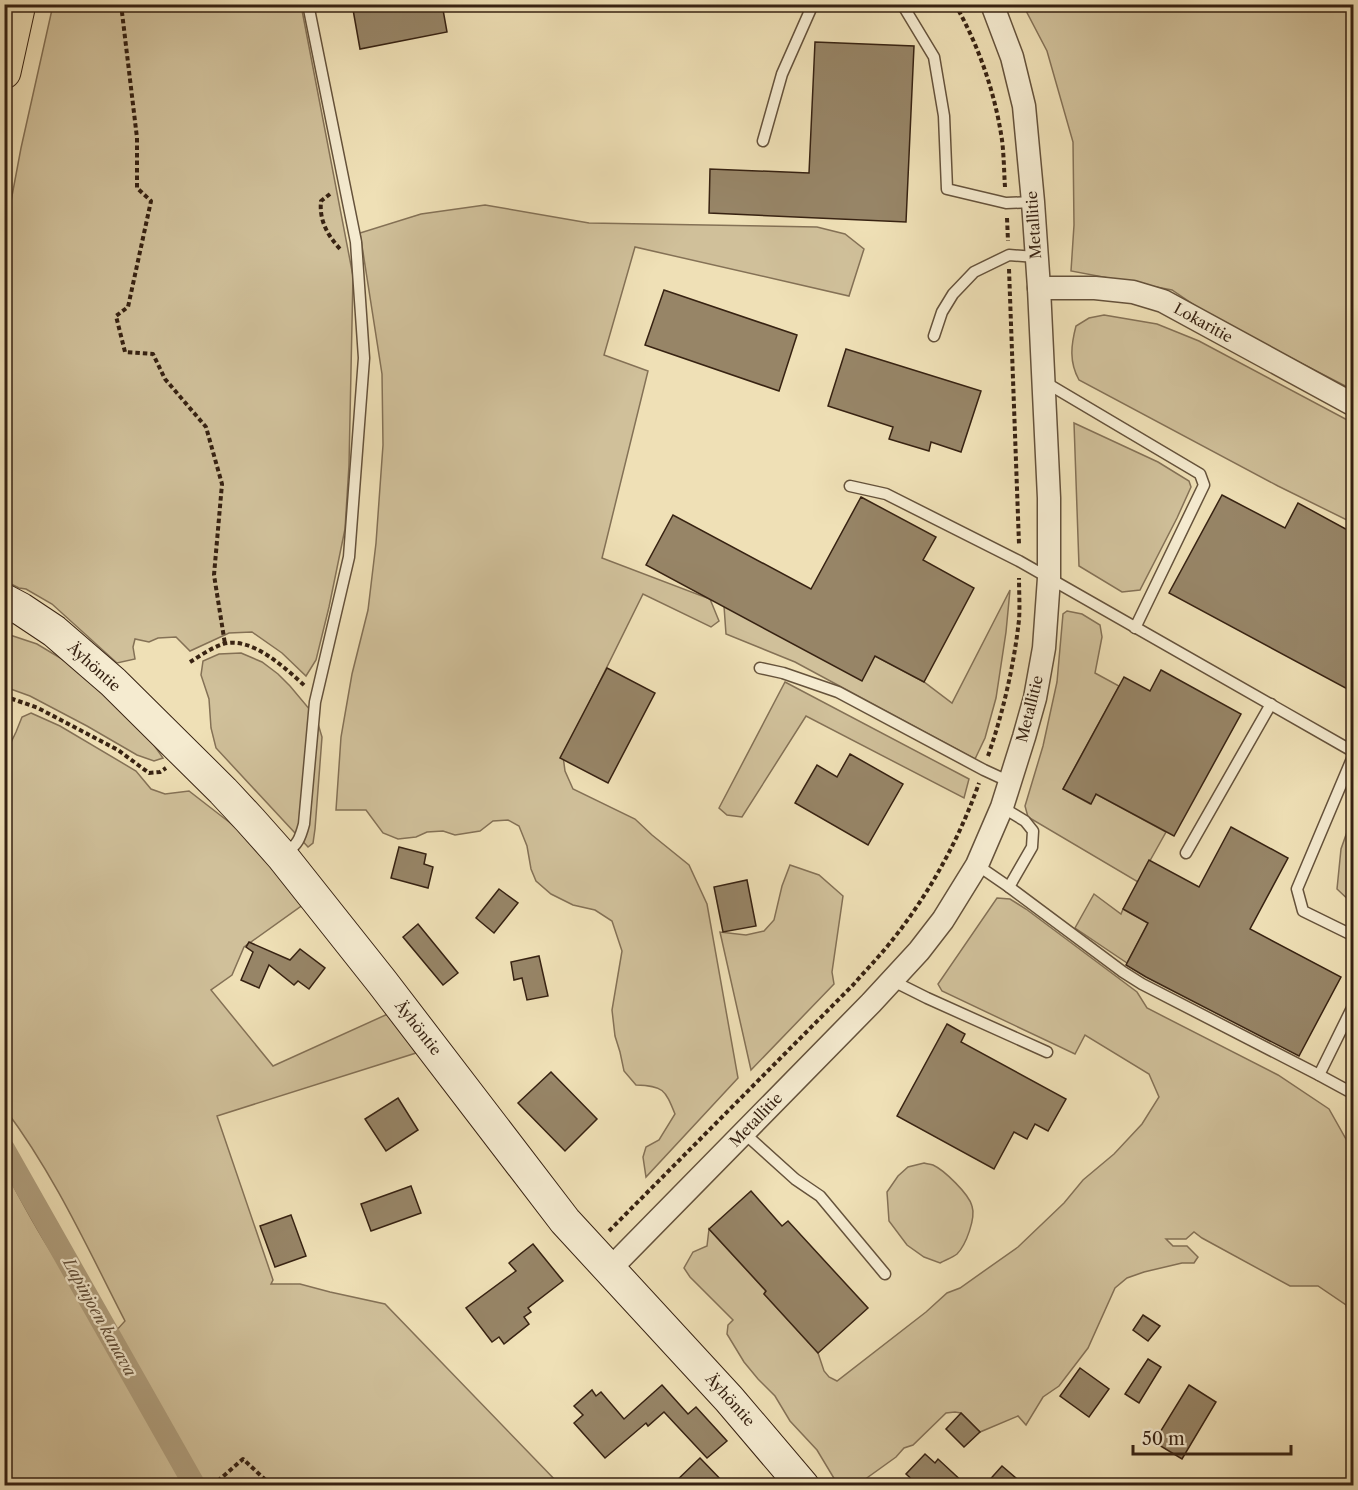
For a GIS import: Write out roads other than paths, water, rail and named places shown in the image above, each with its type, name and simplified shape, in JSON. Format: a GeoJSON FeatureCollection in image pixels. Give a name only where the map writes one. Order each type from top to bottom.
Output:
{"type":"FeatureCollection","features":[{"type":"Feature","properties":{"kind":"highway"},"geometry":{"type":"LineString","coordinates":[[4,72],[19,4]]}},
{"type":"Feature","properties":{"kind":"main road","name":"Äyhöntie"},"geometry":{"type":"LineString","coordinates":[[4,600],[54,631],[113,682],[222,790],[282,856],[382,982],[565,1221],[729,1399],[803,1485]]}},
{"type":"Feature","properties":{"kind":"street","name":"Metallitie"},"geometry":{"type":"LineString","coordinates":[[610,1269],[871,1003],[919,951],[943,920],[977,865],[1002,807],[1024,737],[1035,698],[1044,648],[1049,578],[1049,498],[1039,288],[1024,106],[1012,57],[992,4]]}},
{"type":"Feature","properties":{"kind":"street","name":"Lokaritie"},"geometry":{"type":"LineString","coordinates":[[1039,288],[1095,288],[1124,291],[1164,301],[1353,405]]}},
{"type":"Feature","properties":{"kind":"lane"},"geometry":{"type":"LineString","coordinates":[[282,856],[300,839],[304,824],[315,702],[349,557],[364,358],[356,242],[308,4]]}},
{"type":"Feature","properties":{"kind":"lane"},"geometry":{"type":"LineString","coordinates":[[763,141],[782,74],[813,4]]}},
{"type":"Feature","properties":{"kind":"lane"},"geometry":{"type":"LineString","coordinates":[[902,4],[934,57],[944,116],[947,189],[1006,203],[1033,201]]}},
{"type":"Feature","properties":{"kind":"lane"},"geometry":{"type":"LineString","coordinates":[[934,336],[942,312],[953,294],[974,272],[1009,255],[1036,257]]}},
{"type":"Feature","properties":{"kind":"lane"},"geometry":{"type":"LineString","coordinates":[[1043,381],[1200,474],[1204,485],[1135,628]]}},
{"type":"Feature","properties":{"kind":"lane"},"geometry":{"type":"LineString","coordinates":[[850,486],[886,494],[1019,561],[1353,753],[1297,889],[1303,911],[1353,936]]}},
{"type":"Feature","properties":{"kind":"lane"},"geometry":{"type":"LineString","coordinates":[[760,668],[783,673],[838,692],[1010,782]]}},
{"type":"Feature","properties":{"kind":"lane"},"geometry":{"type":"LineString","coordinates":[[1186,853],[1271,704]]}},
{"type":"Feature","properties":{"kind":"lane"},"geometry":{"type":"LineString","coordinates":[[1002,807],[1025,821],[1033,831],[1032,847],[1009,887]]}},
{"type":"Feature","properties":{"kind":"lane"},"geometry":{"type":"LineString","coordinates":[[977,865],[1132,978],[1353,1094]]}},
{"type":"Feature","properties":{"kind":"lane"},"geometry":{"type":"LineString","coordinates":[[891,980],[1047,1052]]}},
{"type":"Feature","properties":{"kind":"lane"},"geometry":{"type":"LineString","coordinates":[[1319,1075],[1353,1004]]}},
{"type":"Feature","properties":{"kind":"lane"},"geometry":{"type":"LineString","coordinates":[[744,1132],[795,1179],[820,1197],[885,1274]]}},
{"type":"Feature","properties":{"kind":"waterway","name":"Lapinjoen kanava"},"geometry":{"type":"LineString","coordinates":[[4,1149],[195,1486]]}}]}
